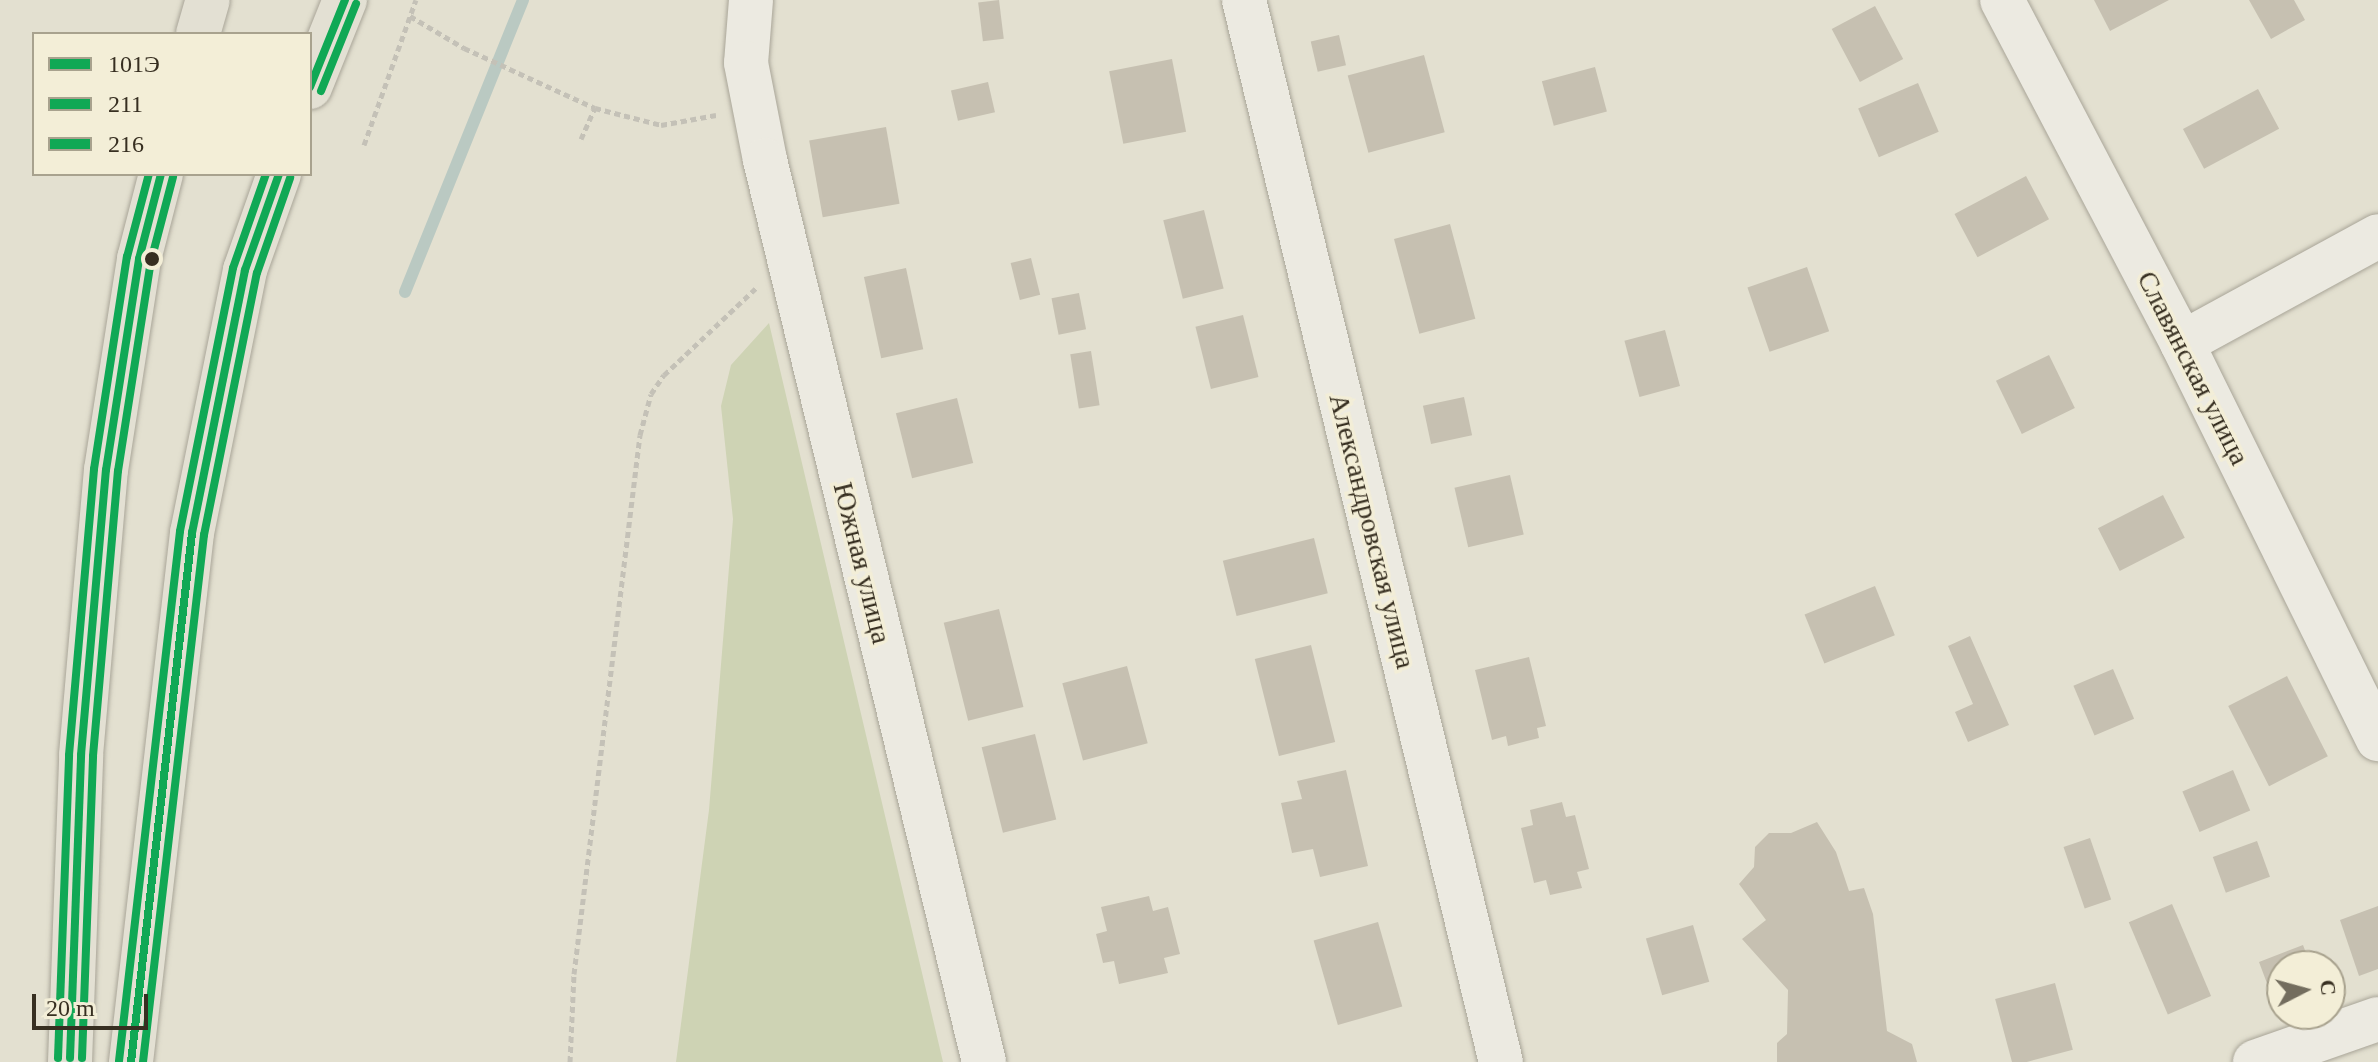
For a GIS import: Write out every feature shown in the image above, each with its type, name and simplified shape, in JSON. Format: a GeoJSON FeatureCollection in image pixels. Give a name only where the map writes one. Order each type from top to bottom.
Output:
{"type":"FeatureCollection","features":[{"type":"Feature","properties":{"kind":"main road"},"geometry":{"type":"LineString","coordinates":[[199,32],[208,0]]}},
{"type":"Feature","properties":{"kind":"main road"},"geometry":{"type":"LineString","coordinates":[[312,82],[345,0]]}},
{"type":"Feature","properties":{"kind":"main road"},"geometry":{"type":"LineString","coordinates":[[70,1062],[81,755],[106,470],[139,259],[160,176]]}},
{"type":"Feature","properties":{"kind":"main road"},"geometry":{"type":"LineString","coordinates":[[131,1062],[192,533],[245,270],[278,176]]}},
{"type":"Feature","properties":{"kind":"street","name":"Южная улица"},"geometry":{"type":"LineString","coordinates":[[751,0],[746,63],[754,108],[984,1062]]}},
{"type":"Feature","properties":{"kind":"street","name":"Александровская улица"},"geometry":{"type":"LineString","coordinates":[[1244,0],[1501,1062]]}},
{"type":"Feature","properties":{"kind":"street","name":"Славянская улица"},"geometry":{"type":"LineString","coordinates":[[2002,0],[2182,343],[2378,739]]}},
{"type":"Feature","properties":{"kind":"street"},"geometry":{"type":"LineString","coordinates":[[2182,343],[2378,236]]}},
{"type":"Feature","properties":{"kind":"street"},"geometry":{"type":"LineString","coordinates":[[2255,1062],[2378,1019]]}},
{"type":"Feature","properties":{"kind":"path"},"geometry":{"type":"LineString","coordinates":[[364,145],[416,0]]}},
{"type":"Feature","properties":{"kind":"path"},"geometry":{"type":"LineString","coordinates":[[410,16],[482,56],[595,108],[661,125],[754,108]]}},
{"type":"Feature","properties":{"kind":"path"},"geometry":{"type":"LineString","coordinates":[[581,139],[595,108]]}},
{"type":"Feature","properties":{"kind":"path"},"geometry":{"type":"LineString","coordinates":[[570,1062],[576,959],[640,435],[651,394],[664,375],[788,257]]}},
{"type":"Feature","properties":{"kind":"green space"},"geometry":{"type":"Polygon","coordinates":[[[769,323],[943,1062],[676,1062],[709,810],[733,519],[721,406],[731,365],[769,323]]]}},
{"type":"Feature","properties":{"kind":"building"},"geometry":{"type":"Polygon","coordinates":[[[999,0],[1004,39],[983,41],[978,3],[999,0]]]}},
{"type":"Feature","properties":{"kind":"building"},"geometry":{"type":"Polygon","coordinates":[[[2094,0],[2169,0],[2110,31],[2094,0]]]}},
{"type":"Feature","properties":{"kind":"building"},"geometry":{"type":"Polygon","coordinates":[[[2249,0],[2294,0],[2305,20],[2271,39],[2249,0]]]}},
{"type":"Feature","properties":{"kind":"building"},"geometry":{"type":"Polygon","coordinates":[[[1875,6],[1903,59],[1860,82],[1832,29],[1875,6]]]}},
{"type":"Feature","properties":{"kind":"building"},"geometry":{"type":"Polygon","coordinates":[[[1339,35],[1346,65],[1318,72],[1311,42],[1339,35]]]}},
{"type":"Feature","properties":{"kind":"building"},"geometry":{"type":"Polygon","coordinates":[[[1424,55],[1445,132],[1368,153],[1348,75],[1424,55]]]}},
{"type":"Feature","properties":{"kind":"building"},"geometry":{"type":"Polygon","coordinates":[[[1172,59],[1186,132],[1123,144],[1109,71],[1172,59]]]}},
{"type":"Feature","properties":{"kind":"building"},"geometry":{"type":"Polygon","coordinates":[[[1595,67],[1607,111],[1554,126],[1542,81],[1595,67]]]}},
{"type":"Feature","properties":{"kind":"building"},"geometry":{"type":"Polygon","coordinates":[[[988,82],[995,112],[958,121],[951,91],[988,82]]]}},
{"type":"Feature","properties":{"kind":"building"},"geometry":{"type":"Polygon","coordinates":[[[1918,83],[1939,132],[1879,157],[1858,108],[1918,83]]]}},
{"type":"Feature","properties":{"kind":"building"},"geometry":{"type":"Polygon","coordinates":[[[2258,89],[2279,129],[2204,169],[2183,129],[2258,89]]]}},
{"type":"Feature","properties":{"kind":"building"},"geometry":{"type":"Polygon","coordinates":[[[886,127],[900,204],[823,217],[809,141],[886,127]]]}},
{"type":"Feature","properties":{"kind":"building"},"geometry":{"type":"Polygon","coordinates":[[[2026,176],[2049,219],[1977,257],[1954,214],[2026,176]]]}},
{"type":"Feature","properties":{"kind":"building"},"geometry":{"type":"Polygon","coordinates":[[[1204,210],[1224,289],[1183,299],[1163,220],[1204,210]]]}},
{"type":"Feature","properties":{"kind":"building"},"geometry":{"type":"Polygon","coordinates":[[[1450,224],[1475,319],[1419,334],[1394,239],[1450,224]]]}},
{"type":"Feature","properties":{"kind":"building"},"geometry":{"type":"Polygon","coordinates":[[[1031,258],[1040,295],[1020,300],[1011,263],[1031,258]]]}},
{"type":"Feature","properties":{"kind":"building"},"geometry":{"type":"Polygon","coordinates":[[[1807,267],[1829,331],[1770,352],[1747,288],[1807,267]]]}},
{"type":"Feature","properties":{"kind":"building"},"geometry":{"type":"Polygon","coordinates":[[[906,268],[923,349],[881,358],[864,277],[906,268]]]}},
{"type":"Feature","properties":{"kind":"building"},"geometry":{"type":"Polygon","coordinates":[[[1079,293],[1086,329],[1059,335],[1052,298],[1079,293]]]}},
{"type":"Feature","properties":{"kind":"building"},"geometry":{"type":"Polygon","coordinates":[[[1243,315],[1258,377],[1211,389],[1195,327],[1243,315]]]}},
{"type":"Feature","properties":{"kind":"building"},"geometry":{"type":"Polygon","coordinates":[[[1665,330],[1680,386],[1639,397],[1624,341],[1665,330]]]}},
{"type":"Feature","properties":{"kind":"building"},"geometry":{"type":"Polygon","coordinates":[[[1091,351],[1100,405],[1079,409],[1070,354],[1091,351]]]}},
{"type":"Feature","properties":{"kind":"building"},"geometry":{"type":"Polygon","coordinates":[[[2049,355],[2075,408],[2022,434],[1996,381],[2049,355]]]}},
{"type":"Feature","properties":{"kind":"building"},"geometry":{"type":"Polygon","coordinates":[[[1464,397],[1472,435],[1431,444],[1423,406],[1464,397]]]}},
{"type":"Feature","properties":{"kind":"building"},"geometry":{"type":"Polygon","coordinates":[[[957,398],[973,463],[912,478],[896,413],[957,398]]]}},
{"type":"Feature","properties":{"kind":"building"},"geometry":{"type":"Polygon","coordinates":[[[1510,475],[1524,534],[1468,547],[1454,488],[1510,475]]]}},
{"type":"Feature","properties":{"kind":"building"},"geometry":{"type":"Polygon","coordinates":[[[2163,495],[2185,538],[2120,571],[2098,528],[2163,495]]]}},
{"type":"Feature","properties":{"kind":"building"},"geometry":{"type":"Polygon","coordinates":[[[1314,538],[1328,593],[1237,616],[1223,561],[1314,538]]]}},
{"type":"Feature","properties":{"kind":"building"},"geometry":{"type":"Polygon","coordinates":[[[1875,586],[1895,635],[1824,664],[1805,614],[1875,586]]]}},
{"type":"Feature","properties":{"kind":"building"},"geometry":{"type":"Polygon","coordinates":[[[999,609],[1023,707],[968,721],[944,623],[999,609]]]}},
{"type":"Feature","properties":{"kind":"building"},"geometry":{"type":"Polygon","coordinates":[[[1970,636],[2009,725],[1968,742],[1955,712],[1973,704],[1948,646],[1970,636]]]}},
{"type":"Feature","properties":{"kind":"building"},"geometry":{"type":"Polygon","coordinates":[[[1311,645],[1335,742],[1279,756],[1255,659],[1311,645]]]}},
{"type":"Feature","properties":{"kind":"building"},"geometry":{"type":"Polygon","coordinates":[[[1529,657],[1546,726],[1537,728],[1539,738],[1508,746],[1506,736],[1492,740],[1475,670],[1529,657]]]}},
{"type":"Feature","properties":{"kind":"building"},"geometry":{"type":"Polygon","coordinates":[[[1127,666],[1148,743],[1083,761],[1062,683],[1127,666]]]}},
{"type":"Feature","properties":{"kind":"building"},"geometry":{"type":"Polygon","coordinates":[[[2113,669],[2134,719],[2095,736],[2073,686],[2113,669]]]}},
{"type":"Feature","properties":{"kind":"building"},"geometry":{"type":"Polygon","coordinates":[[[2287,676],[2328,756],[2269,786],[2228,706],[2287,676]]]}},
{"type":"Feature","properties":{"kind":"building"},"geometry":{"type":"Polygon","coordinates":[[[1035,734],[1056,819],[1003,833],[982,747],[1035,734]]]}},
{"type":"Feature","properties":{"kind":"building"},"geometry":{"type":"Polygon","coordinates":[[[1346,770],[1368,866],[1320,877],[1313,849],[1292,853],[1281,803],[1302,799],[1297,781],[1346,770]]]}},
{"type":"Feature","properties":{"kind":"building"},"geometry":{"type":"Polygon","coordinates":[[[2233,770],[2250,811],[2200,832],[2182,791],[2233,770]]]}},
{"type":"Feature","properties":{"kind":"building"},"geometry":{"type":"Polygon","coordinates":[[[1562,802],[1566,817],[1575,815],[1589,869],[1577,872],[1582,888],[1550,895],[1546,880],[1534,883],[1521,828],[1533,825],[1530,810],[1562,802]]]}},
{"type":"Feature","properties":{"kind":"building"},"geometry":{"type":"Polygon","coordinates":[[[1817,822],[1836,852],[1849,891],[1864,888],[1873,914],[1887,1031],[1912,1044],[1917,1062],[1777,1062],[1777,1043],[1787,1034],[1788,990],[1742,939],[1766,920],[1739,884],[1754,867],[1755,847],[1769,833],[1791,833],[1817,822]]]}},
{"type":"Feature","properties":{"kind":"building"},"geometry":{"type":"Polygon","coordinates":[[[2090,838],[2111,899],[2085,909],[2064,847],[2090,838]]]}},
{"type":"Feature","properties":{"kind":"building"},"geometry":{"type":"Polygon","coordinates":[[[2257,841],[2270,877],[2226,893],[2213,857],[2257,841]]]}},
{"type":"Feature","properties":{"kind":"building"},"geometry":{"type":"Polygon","coordinates":[[[1149,896],[1153,911],[1168,907],[1180,954],[1164,958],[1168,973],[1119,984],[1114,961],[1103,963],[1096,934],[1107,931],[1101,907],[1149,896]]]}},
{"type":"Feature","properties":{"kind":"building"},"geometry":{"type":"Polygon","coordinates":[[[2172,904],[2211,996],[2168,1014],[2129,922],[2172,904]]]}},
{"type":"Feature","properties":{"kind":"building"},"geometry":{"type":"Polygon","coordinates":[[[2378,906],[2378,969],[2359,976],[2340,920],[2378,906]]]}},
{"type":"Feature","properties":{"kind":"building"},"geometry":{"type":"Polygon","coordinates":[[[1378,922],[1402,1007],[1338,1025],[1314,940],[1378,922]]]}},
{"type":"Feature","properties":{"kind":"building"},"geometry":{"type":"Polygon","coordinates":[[[1693,925],[1709,982],[1662,995],[1646,939],[1693,925]]]}},
{"type":"Feature","properties":{"kind":"building"},"geometry":{"type":"Polygon","coordinates":[[[2266,959],[2266,981],[2259,962],[2266,959]]]}},
{"type":"Feature","properties":{"kind":"building"},"geometry":{"type":"Polygon","coordinates":[[[2055,983],[2073,1050],[2027,1062],[2012,1062],[1995,999],[2055,983]]]}},
{"type":"Feature","properties":{"kind":"waterway"},"geometry":{"type":"LineString","coordinates":[[405,292],[523,0]]}},
{"type":"Feature","properties":{"kind":"transit line","name":"101Э"},"geometry":{"type":"LineString","coordinates":[[312,82],[345,0]]}},
{"type":"Feature","properties":{"kind":"transit line","name":"211"},"geometry":{"type":"LineString","coordinates":[[321,91],[356,4]]}},
{"type":"Feature","properties":{"kind":"transit line","name":"216"},"geometry":{"type":"LineString","coordinates":[[58,1058],[69,755],[94,469],[127,257],[148,176]]}},
{"type":"Feature","properties":{"kind":"transit line","name":"101Э"},"geometry":{"type":"LineString","coordinates":[[70,1058],[81,755],[106,470],[139,259],[160,176]]}},
{"type":"Feature","properties":{"kind":"transit line","name":"216"},"geometry":{"type":"LineString","coordinates":[[119,1061],[180,531],[233,268],[265,176]]}},
{"type":"Feature","properties":{"kind":"transit line","name":"101Э"},"geometry":{"type":"LineString","coordinates":[[131,1062],[192,533],[245,270],[278,176]]}},
{"type":"Feature","properties":{"kind":"transit line","name":"211"},"geometry":{"type":"LineString","coordinates":[[82,1058],[93,756],[118,471],[151,261],[173,177]]}},
{"type":"Feature","properties":{"kind":"transit line","name":"211"},"geometry":{"type":"LineString","coordinates":[[143,1062],[204,535],[257,273],[290,178]]}}]}
